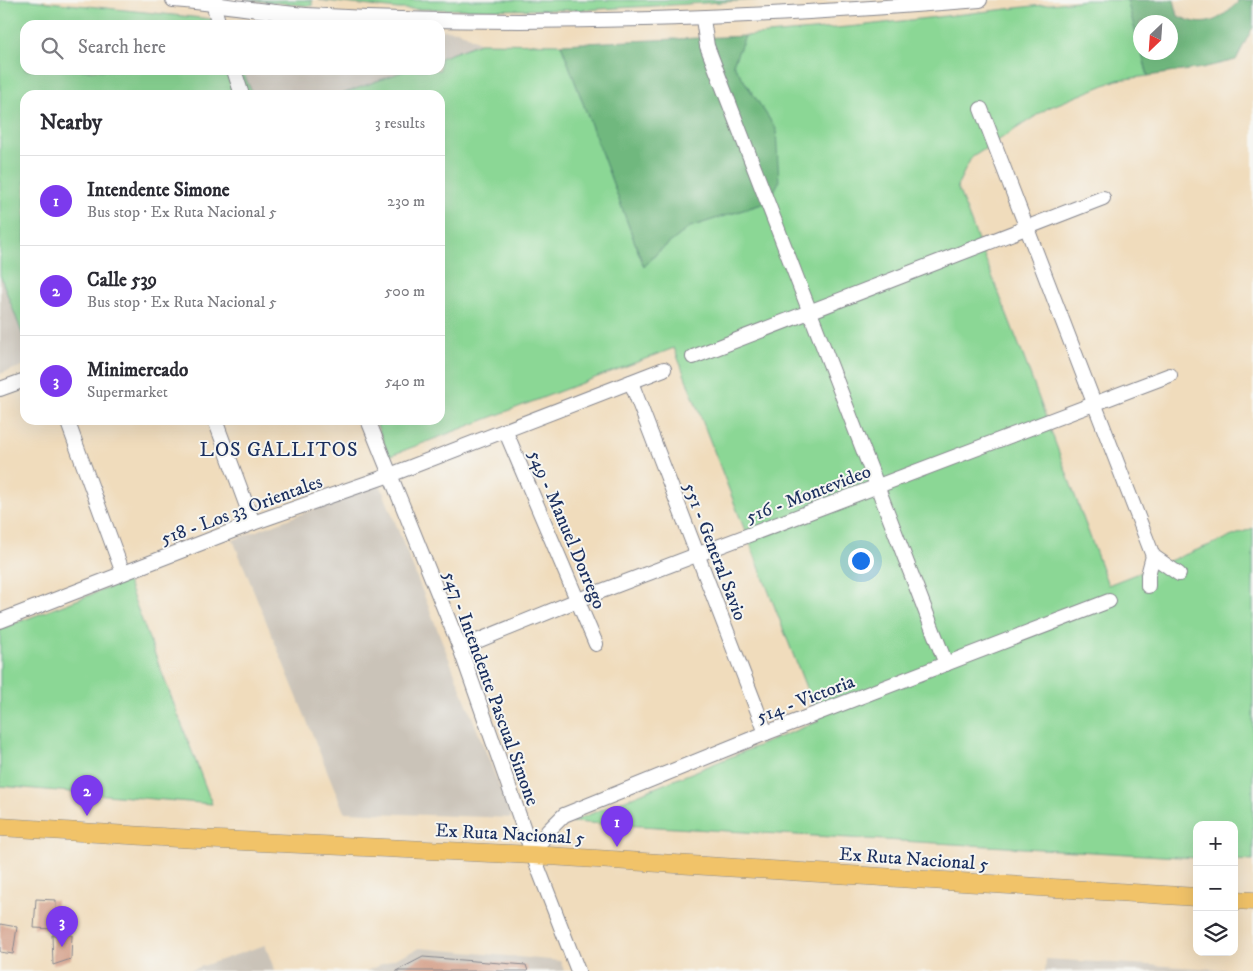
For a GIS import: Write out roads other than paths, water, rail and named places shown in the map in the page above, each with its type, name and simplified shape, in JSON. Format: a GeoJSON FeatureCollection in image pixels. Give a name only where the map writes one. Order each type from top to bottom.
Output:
{"type":"FeatureCollection","features":[{"type":"Feature","properties":{"kind":"main road","name":"Ex Ruta Nacional 5"},"geometry":{"type":"LineString","coordinates":[[0,827],[177,838],[534,855],[1193,897]]}},
{"type":"Feature","properties":{"kind":"main road"},"geometry":{"type":"LineString","coordinates":[[1238,900],[1253,901]]}},
{"type":"Feature","properties":{"kind":"street"},"geometry":{"type":"LineString","coordinates":[[172,0],[213,3],[303,15],[527,22],[703,19],[804,14],[980,0]]}},
{"type":"Feature","properties":{"kind":"street"},"geometry":{"type":"LineString","coordinates":[[213,3],[218,20]]}},
{"type":"Feature","properties":{"kind":"street"},"geometry":{"type":"LineString","coordinates":[[703,19],[707,46],[946,664]]}},
{"type":"Feature","properties":{"kind":"street"},"geometry":{"type":"LineString","coordinates":[[236,75],[240,90]]}},
{"type":"Feature","properties":{"kind":"street"},"geometry":{"type":"LineString","coordinates":[[981,109],[1153,556],[1179,574]]}},
{"type":"Feature","properties":{"kind":"street"},"geometry":{"type":"LineString","coordinates":[[693,357],[1103,198]]}},
{"type":"Feature","properties":{"kind":"street","name":"518 - Los 33 Orientales"},"geometry":{"type":"LineString","coordinates":[[0,621],[253,524],[390,475],[664,369]]}},
{"type":"Feature","properties":{"kind":"street","name":"516 - Montevideo"},"geometry":{"type":"LineString","coordinates":[[460,648],[578,600],[1170,375]]}},
{"type":"Feature","properties":{"kind":"street"},"geometry":{"type":"LineString","coordinates":[[0,389],[20,382]]}},
{"type":"Feature","properties":{"kind":"street","name":"551 - General Savio"},"geometry":{"type":"LineString","coordinates":[[631,382],[766,733]]}},
{"type":"Feature","properties":{"kind":"street"},"geometry":{"type":"LineString","coordinates":[[69,425],[123,573]]}},
{"type":"Feature","properties":{"kind":"street"},"geometry":{"type":"LineString","coordinates":[[218,425],[253,524]]}},
{"type":"Feature","properties":{"kind":"street","name":"547 - Intendente Pascual Simone"},"geometry":{"type":"LineString","coordinates":[[370,425],[460,648],[534,855],[578,971]]}},
{"type":"Feature","properties":{"kind":"street","name":"549 - Manuel Dorrego"},"geometry":{"type":"LineString","coordinates":[[505,430],[596,644]]}},
{"type":"Feature","properties":{"kind":"street"},"geometry":{"type":"LineString","coordinates":[[1148,586],[1148,575],[1153,556]]}},
{"type":"Feature","properties":{"kind":"street","name":"514 - Victoria"},"geometry":{"type":"LineString","coordinates":[[534,855],[548,831],[564,815],[766,733],[1109,601]]}},
{"type":"Feature","properties":{"kind":"place","name":"Calle 539"},"geometry":{"type":"Point","coordinates":[87,816]}},
{"type":"Feature","properties":{"kind":"place","name":"Intendente Simone"},"geometry":{"type":"Point","coordinates":[617,847]}},
{"type":"Feature","properties":{"kind":"place","name":"Minimercado"},"geometry":{"type":"Point","coordinates":[62,947]}},
{"type":"Feature","properties":{"kind":"district","name":"LOS GALLITOS"},"geometry":{"type":"Point","coordinates":[279,449]}}]}
